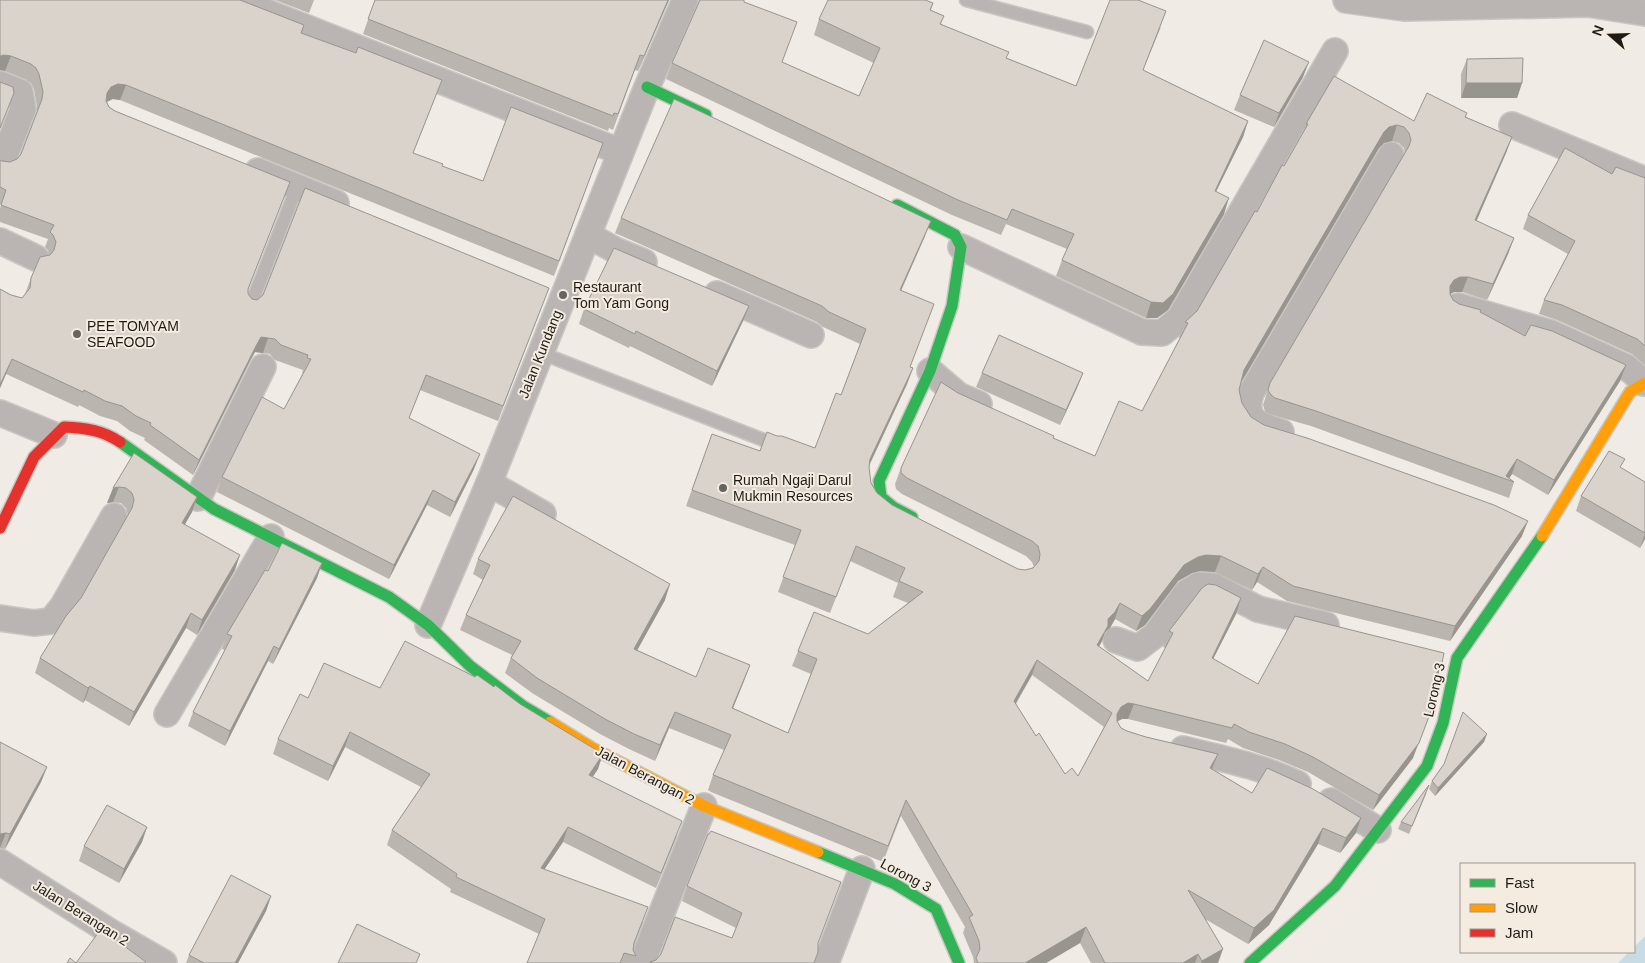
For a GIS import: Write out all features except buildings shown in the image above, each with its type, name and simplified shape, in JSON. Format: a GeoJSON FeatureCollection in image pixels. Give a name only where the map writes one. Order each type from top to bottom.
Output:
{"type":"FeatureCollection","features":[{"type":"Feature","properties":{"kind":"street"},"geometry":{"type":"LineString","coordinates":[[236,0],[620,152]]}},
{"type":"Feature","properties":{"kind":"street","name":"Jalan Kundang"},"geometry":{"type":"LineString","coordinates":[[428,624],[489,483],[541,353],[554,292],[588,235],[620,152],[685,0]]}},
{"type":"Feature","properties":{"kind":"street"},"geometry":{"type":"LineString","coordinates":[[1346,0],[1404,8],[1588,4],[1645,13]]}},
{"type":"Feature","properties":{"kind":"street"},"geometry":{"type":"LineString","coordinates":[[885,200],[955,235],[962,247],[1142,332],[1162,333],[1178,319],[1335,51]]}},
{"type":"Feature","properties":{"kind":"street"},"geometry":{"type":"LineString","coordinates":[[0,84],[20,92],[23,110],[2,163]]}},
{"type":"Feature","properties":{"kind":"street"},"geometry":{"type":"LineString","coordinates":[[647,87],[718,121]]}},
{"type":"Feature","properties":{"kind":"street"},"geometry":{"type":"LineString","coordinates":[[1512,125],[1645,180]]}},
{"type":"Feature","properties":{"kind":"street"},"geometry":{"type":"LineString","coordinates":[[1306,440],[1263,427],[1254,421],[1249,412],[1248,404],[1251,393],[1391,155]]}},
{"type":"Feature","properties":{"kind":"street"},"geometry":{"type":"LineString","coordinates":[[233,161],[361,213]]}},
{"type":"Feature","properties":{"kind":"street"},"geometry":{"type":"LineString","coordinates":[[588,235],[615,250],[668,273]]}},
{"type":"Feature","properties":{"kind":"street"},"geometry":{"type":"LineString","coordinates":[[0,241],[36,258]]}},
{"type":"Feature","properties":{"kind":"street"},"geometry":{"type":"LineString","coordinates":[[918,520],[893,507],[881,498],[879,482],[930,371],[952,306],[962,247]]}},
{"type":"Feature","properties":{"kind":"street"},"geometry":{"type":"LineString","coordinates":[[695,284],[811,335]]}},
{"type":"Feature","properties":{"kind":"street"},"geometry":{"type":"LineString","coordinates":[[1458,306],[1551,333],[1626,368],[1644,383]]}},
{"type":"Feature","properties":{"kind":"street"},"geometry":{"type":"LineString","coordinates":[[198,498],[263,367]]}},
{"type":"Feature","properties":{"kind":"street"},"geometry":{"type":"LineString","coordinates":[[930,371],[958,394],[1001,414]]}},
{"type":"Feature","properties":{"kind":"street","name":"Lorong 3"},"geometry":{"type":"LineString","coordinates":[[1250,963],[1335,886],[1427,766],[1443,723],[1448,655],[1630,392],[1644,383]]}},
{"type":"Feature","properties":{"kind":"street"},"geometry":{"type":"LineString","coordinates":[[0,413],[54,435],[34,457],[0,528]]}},
{"type":"Feature","properties":{"kind":"street","name":"Jalan Berangan 2"},"geometry":{"type":"LineString","coordinates":[[54,435],[64,427],[86,428],[108,434],[214,509],[389,597],[428,624],[470,666],[523,706],[592,748],[704,806],[862,869]]}},
{"type":"Feature","properties":{"kind":"street"},"geometry":{"type":"LineString","coordinates":[[489,483],[565,527]]}},
{"type":"Feature","properties":{"kind":"street"},"geometry":{"type":"LineString","coordinates":[[0,618],[34,623],[51,621],[63,606],[114,516]]}},
{"type":"Feature","properties":{"kind":"street"},"geometry":{"type":"LineString","coordinates":[[167,714],[271,537]]}},
{"type":"Feature","properties":{"kind":"street"},"geometry":{"type":"LineString","coordinates":[[1116,640],[1138,648],[1154,636],[1186,593],[1199,585],[1214,586],[1258,609],[1347,631]]}},
{"type":"Feature","properties":{"kind":"street"},"geometry":{"type":"LineString","coordinates":[[1159,744],[1247,764],[1274,773],[1320,794],[1378,830]]}},
{"type":"Feature","properties":{"kind":"street"},"geometry":{"type":"LineString","coordinates":[[642,963],[704,806]]}},
{"type":"Feature","properties":{"kind":"street","name":"Jalan Berangan 2"},"geometry":{"type":"LineString","coordinates":[[0,862],[112,933],[164,963]]}},
{"type":"Feature","properties":{"kind":"street"},"geometry":{"type":"LineString","coordinates":[[826,963],[862,869]]}},
{"type":"Feature","properties":{"kind":"street","name":"Lorong 3"},"geometry":{"type":"LineString","coordinates":[[862,869],[895,884],[936,909],[959,963]]}},
{"type":"Feature","properties":{"kind":"lane"},"geometry":{"type":"LineString","coordinates":[[966,0],[1087,32]]}},
{"type":"Feature","properties":{"kind":"lane"},"geometry":{"type":"LineString","coordinates":[[250,307],[297,187]]}},
{"type":"Feature","properties":{"kind":"lane"},"geometry":{"type":"LineString","coordinates":[[541,353],[774,444]]}},
{"type":"Feature","properties":{"kind":"water"},"geometry":{"type":"Polygon","coordinates":[[[1645,936],[1645,963],[1618,963],[1628,953],[1635,953],[1635,946],[1645,936]]]}},
{"type":"Feature","properties":{"kind":"traffic: fast"},"geometry":{"type":"LineString","coordinates":[[647,87],[706,115]]}},
{"type":"Feature","properties":{"kind":"traffic: fast"},"geometry":{"type":"LineString","coordinates":[[897,205],[955,235],[961,247],[952,306],[930,371],[879,481],[881,497],[893,507],[912,517]]}},
{"type":"Feature","properties":{"kind":"traffic: fast"},"geometry":{"type":"LineString","coordinates":[[120,442],[214,509],[389,597],[428,625],[470,666],[523,706],[550,722]]}},
{"type":"Feature","properties":{"kind":"traffic: fast"},"geometry":{"type":"LineString","coordinates":[[1250,963],[1335,886],[1427,766],[1443,723],[1457,658],[1542,536]]}},
{"type":"Feature","properties":{"kind":"traffic: fast"},"geometry":{"type":"LineString","coordinates":[[818,852],[895,884],[936,909],[959,963]]}},
{"type":"Feature","properties":{"kind":"traffic: slow"},"geometry":{"type":"LineString","coordinates":[[1542,536],[1630,392],[1645,383]]}},
{"type":"Feature","properties":{"kind":"traffic: slow"},"geometry":{"type":"LineString","coordinates":[[550,722],[592,748],[704,806],[818,852]]}},
{"type":"Feature","properties":{"kind":"traffic: jam"},"geometry":{"type":"LineString","coordinates":[[0,528],[34,457],[64,427],[93,430],[120,442]]}},
{"type":"Feature","properties":{"kind":"place","name":"Restaurant Tom Yam Gong"},"geometry":{"type":"Point","coordinates":[563,295]}},
{"type":"Feature","properties":{"kind":"place","name":"PEE TOMYAM SEAFOOD"},"geometry":{"type":"Point","coordinates":[77,334]}},
{"type":"Feature","properties":{"kind":"place","name":"Rumah Ngaji Darul Mukmin Resources"},"geometry":{"type":"Point","coordinates":[723,488]}}]}
